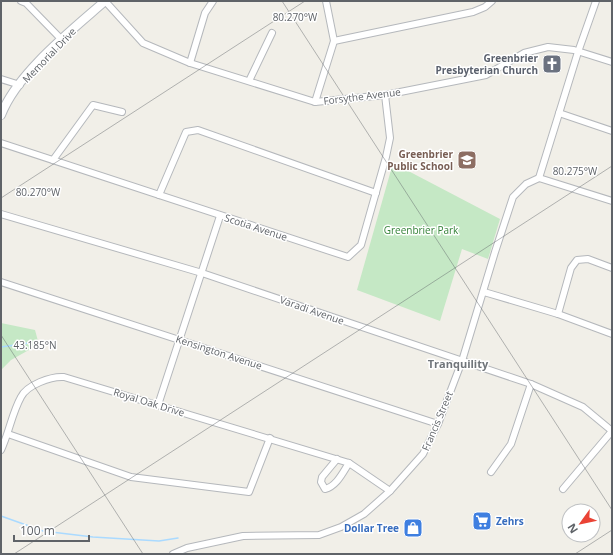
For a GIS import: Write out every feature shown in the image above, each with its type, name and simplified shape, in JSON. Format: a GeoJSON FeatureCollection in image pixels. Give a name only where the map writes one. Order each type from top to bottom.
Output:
{"type":"FeatureCollection","features":[{"type":"Feature","properties":{"kind":"main road","name":"Memorial Drive"},"geometry":{"type":"LineString","coordinates":[[1,115],[5,106],[20,85],[62,40],[105,1]]}},
{"type":"Feature","properties":{"kind":"street","name":"Forsythe Avenue"},"geometry":{"type":"LineString","coordinates":[[105,1],[143,43],[190,63],[315,102],[385,95],[486,75],[524,53],[548,46],[578,52],[612,62]]}},
{"type":"Feature","properties":{"kind":"street"},"geometry":{"type":"LineString","coordinates":[[190,63],[205,13],[213,1]]}},
{"type":"Feature","properties":{"kind":"street"},"geometry":{"type":"LineString","coordinates":[[315,102],[334,41],[326,1]]}},
{"type":"Feature","properties":{"kind":"street"},"geometry":{"type":"LineString","coordinates":[[334,41],[473,12],[485,7],[492,1]]}},
{"type":"Feature","properties":{"kind":"street"},"geometry":{"type":"LineString","coordinates":[[596,1],[578,52],[539,178],[612,201]]}},
{"type":"Feature","properties":{"kind":"street"},"geometry":{"type":"LineString","coordinates":[[25,2],[62,40]]}},
{"type":"Feature","properties":{"kind":"street"},"geometry":{"type":"LineString","coordinates":[[250,81],[272,33]]}},
{"type":"Feature","properties":{"kind":"street"},"geometry":{"type":"LineString","coordinates":[[1,79],[20,85]]}},
{"type":"Feature","properties":{"kind":"street","name":"Scotia Avenue"},"geometry":{"type":"LineString","coordinates":[[1,143],[348,257],[361,245],[390,138],[385,95]]}},
{"type":"Feature","properties":{"kind":"street"},"geometry":{"type":"LineString","coordinates":[[53,160],[93,105],[122,112]]}},
{"type":"Feature","properties":{"kind":"street"},"geometry":{"type":"LineString","coordinates":[[559,113],[612,131]]}},
{"type":"Feature","properties":{"kind":"street"},"geometry":{"type":"LineString","coordinates":[[159,195],[186,132],[198,130],[376,193]]}},
{"type":"Feature","properties":{"kind":"street","name":"Francis Street"},"geometry":{"type":"LineString","coordinates":[[173,554],[188,548],[243,536],[319,535],[341,527],[364,514],[390,491],[423,454],[438,424],[462,361],[513,198],[526,184],[539,178]]}},
{"type":"Feature","properties":{"kind":"street","name":"Varadi Avenue"},"geometry":{"type":"LineString","coordinates":[[1,214],[202,273],[531,384],[583,407],[612,431]]}},
{"type":"Feature","properties":{"kind":"street"},"geometry":{"type":"LineString","coordinates":[[158,405],[220,216]]}},
{"type":"Feature","properties":{"kind":"street"},"geometry":{"type":"LineString","coordinates":[[558,314],[571,268],[577,260],[588,259],[612,268]]}},
{"type":"Feature","properties":{"kind":"street","name":"Kensington Avenue"},"geometry":{"type":"LineString","coordinates":[[1,282],[438,424]]}},
{"type":"Feature","properties":{"kind":"street"},"geometry":{"type":"LineString","coordinates":[[484,292],[558,314],[612,334]]}},
{"type":"Feature","properties":{"kind":"street","name":"Royal Oak Drive"},"geometry":{"type":"LineString","coordinates":[[1,450],[21,396],[33,386],[54,376],[64,377],[349,462],[390,491]]}},
{"type":"Feature","properties":{"kind":"street"},"geometry":{"type":"LineString","coordinates":[[491,472],[511,444],[531,384]]}},
{"type":"Feature","properties":{"kind":"street"},"geometry":{"type":"LineString","coordinates":[[562,489],[612,431]]}},
{"type":"Feature","properties":{"kind":"street"},"geometry":{"type":"LineString","coordinates":[[8,434],[131,477],[249,492],[270,438]]}},
{"type":"Feature","properties":{"kind":"street"},"geometry":{"type":"LineString","coordinates":[[337,459],[322,477],[321,482],[325,489],[331,487],[336,482],[349,462]]}},
{"type":"Feature","properties":{"kind":"green space","name":"Greenbrier Park"},"geometry":{"type":"Polygon","coordinates":[[[393,163],[500,219],[488,259],[462,249],[440,321],[357,290],[393,163]]]}},
{"type":"Feature","properties":{"kind":"green space"},"geometry":{"type":"Polygon","coordinates":[[[1,323],[35,330],[38,341],[36,346],[11,360],[1,370],[1,323]]]}},
{"type":"Feature","properties":{"kind":"waterway"},"geometry":{"type":"LineString","coordinates":[[1,347],[29,343]]}},
{"type":"Feature","properties":{"kind":"waterway"},"geometry":{"type":"LineString","coordinates":[[1,516],[43,531],[93,537],[159,541],[178,538]]}},
{"type":"Feature","properties":{"kind":"place","name":"Greenbrier Presbyterian Church"},"geometry":{"type":"Point","coordinates":[552,64]}},
{"type":"Feature","properties":{"kind":"place","name":"Greenbrier Public School"},"geometry":{"type":"Point","coordinates":[467,160]}},
{"type":"Feature","properties":{"kind":"place","name":"Zehrs"},"geometry":{"type":"Point","coordinates":[482,521]}},
{"type":"Feature","properties":{"kind":"place","name":"Dollar Tree"},"geometry":{"type":"Point","coordinates":[413,528]}},
{"type":"Feature","properties":{"kind":"district","name":"Tranquility"},"geometry":{"type":"Point","coordinates":[458,364]}}]}
